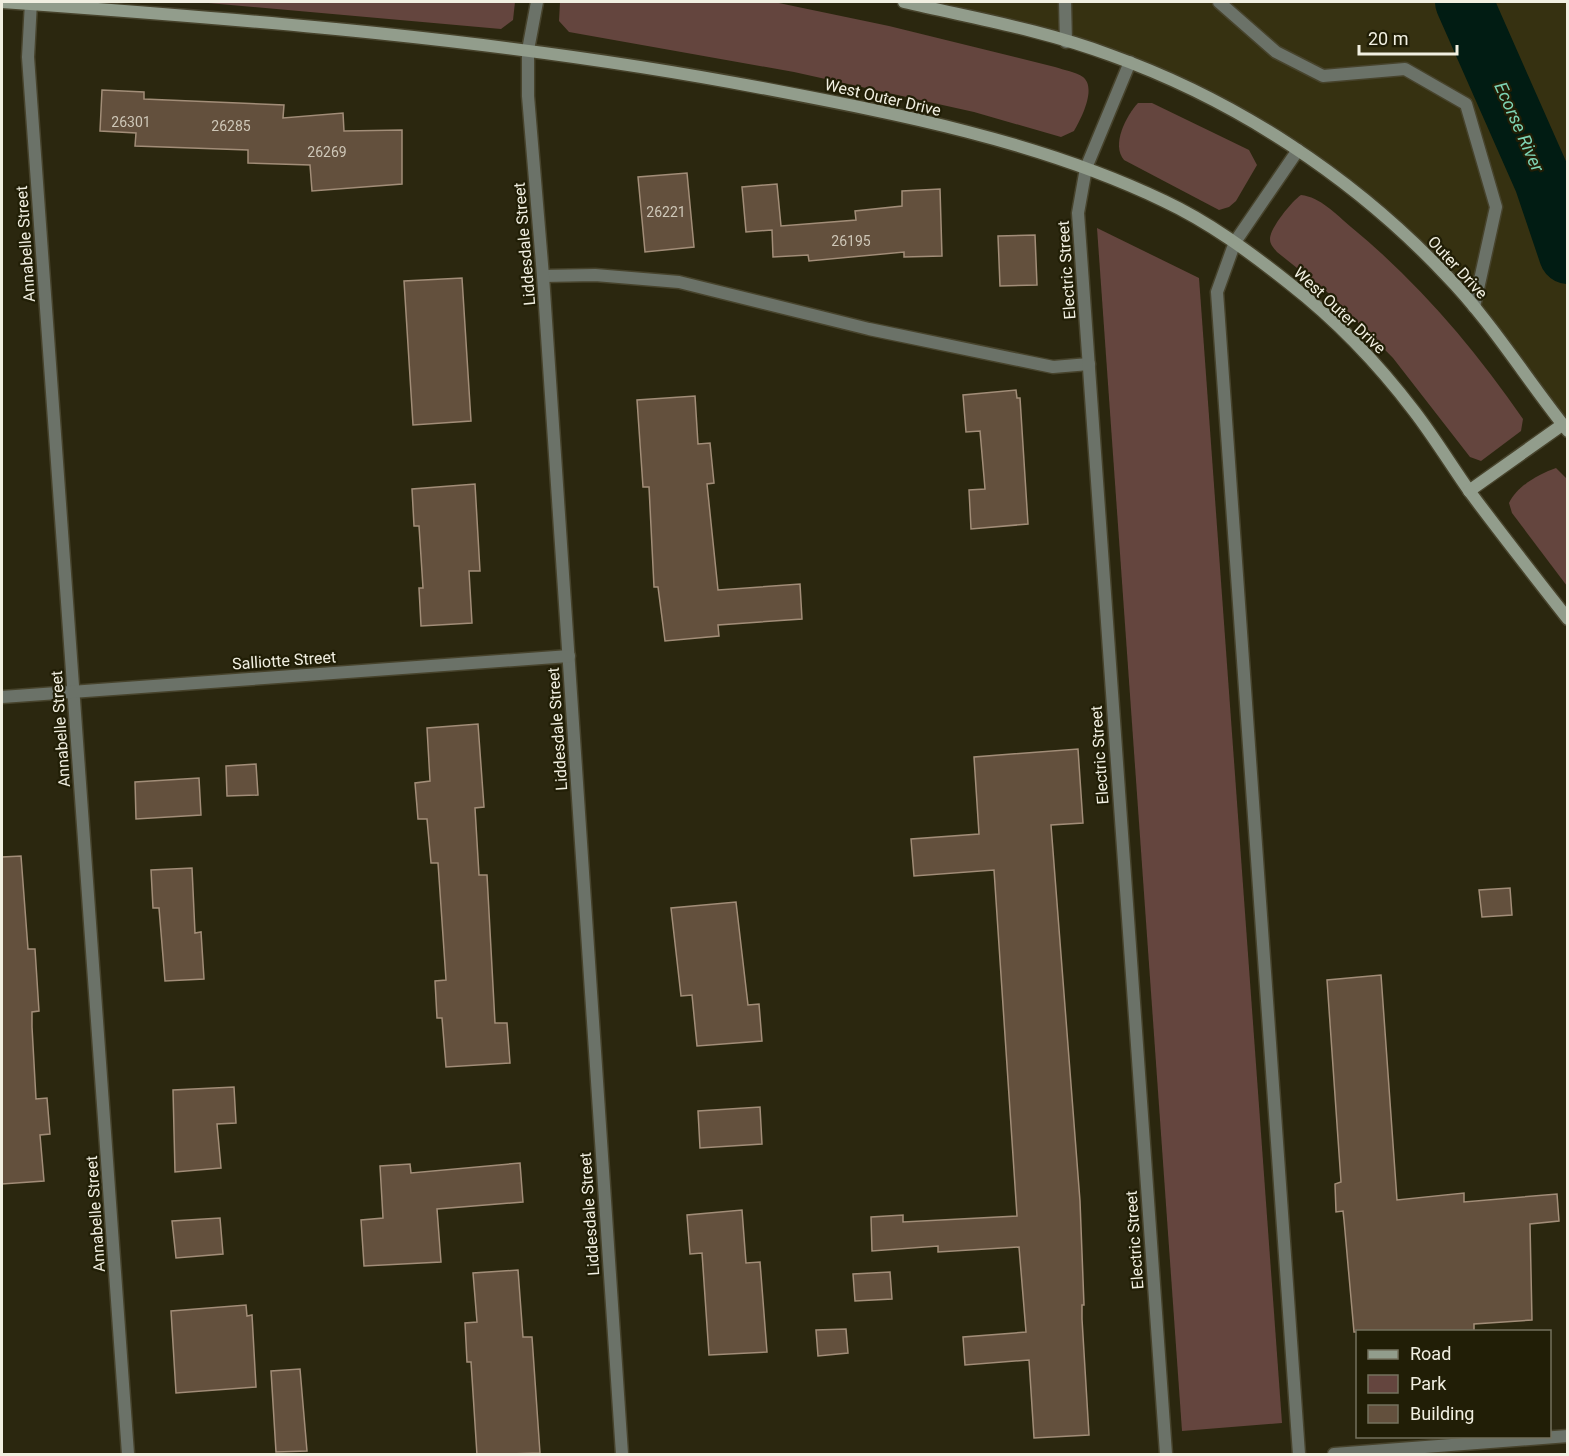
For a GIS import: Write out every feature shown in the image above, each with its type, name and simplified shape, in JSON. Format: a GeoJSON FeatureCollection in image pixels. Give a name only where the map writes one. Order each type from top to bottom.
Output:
{"type":"FeatureCollection","features":[{"type":"Feature","properties":{"kind":"main road","name":"West Outer Drive"},"geometry":{"type":"LineString","coordinates":[[2,2],[282,22],[528,50],[693,75],[833,101],[1006,143],[1086,168],[1166,202],[1235,242],[1295,287],[1358,345],[1413,410],[1469,490],[1568,619]]}},
{"type":"Feature","properties":{"kind":"main road"},"geometry":{"type":"LineString","coordinates":[[904,2],[1066,42],[1130,62],[1209,98],[1298,150]]}},
{"type":"Feature","properties":{"kind":"main road","name":"Outer Drive"},"geometry":{"type":"LineString","coordinates":[[1298,150],[1378,210],[1445,273],[1505,343],[1565,428]]}},
{"type":"Feature","properties":{"kind":"main road"},"geometry":{"type":"LineString","coordinates":[[1469,490],[1565,428]]}},
{"type":"Feature","properties":{"kind":"street","name":"Liddesdale Street"},"geometry":{"type":"LineString","coordinates":[[537,2],[528,50],[528,96],[543,276],[622,1455]]}},
{"type":"Feature","properties":{"kind":"street"},"geometry":{"type":"LineString","coordinates":[[1065,2],[1066,42]]}},
{"type":"Feature","properties":{"kind":"street"},"geometry":{"type":"LineString","coordinates":[[1219,2],[1276,52],[1323,76],[1405,69],[1466,104],[1496,207],[1474,307]]}},
{"type":"Feature","properties":{"kind":"street","name":"Annabelle Street"},"geometry":{"type":"LineString","coordinates":[[30,3],[28,57],[128,1455]]}},
{"type":"Feature","properties":{"kind":"street","name":"Electric Street"},"geometry":{"type":"LineString","coordinates":[[1130,62],[1086,168],[1078,213],[1166,1455]]}},
{"type":"Feature","properties":{"kind":"street"},"geometry":{"type":"LineString","coordinates":[[1298,150],[1235,242],[1217,292],[1299,1455]]}},
{"type":"Feature","properties":{"kind":"street"},"geometry":{"type":"LineString","coordinates":[[543,276],[595,275],[679,282],[869,329],[1053,367],[1089,364]]}},
{"type":"Feature","properties":{"kind":"street","name":"Salliotte Street"},"geometry":{"type":"LineString","coordinates":[[2,697],[569,656]]}},
{"type":"Feature","properties":{"kind":"street"},"geometry":{"type":"LineString","coordinates":[[1551,1437],[1568,1436]]}},
{"type":"Feature","properties":{"kind":"street"},"geometry":{"type":"LineString","coordinates":[[1334,1455],[1543,1438]]}},
{"type":"Feature","properties":{"kind":"shaded area"},"geometry":{"type":"Polygon","coordinates":[[[904,2],[1464,2],[1468,7],[1510,2],[1567,2],[1567,431],[1445,273],[1298,150],[1130,62],[904,2]]]}},
{"type":"Feature","properties":{"kind":"green space"},"geometry":{"type":"Polygon","coordinates":[[[197,2],[515,2],[513,20],[501,29],[197,2]]]}},
{"type":"Feature","properties":{"kind":"green space"},"geometry":{"type":"Polygon","coordinates":[[[560,2],[774,2],[889,26],[1070,71],[1083,77],[1087,82],[1088,96],[1084,112],[1074,131],[1061,137],[974,112],[794,72],[569,32],[559,21],[560,2]]]}},
{"type":"Feature","properties":{"kind":"green space"},"geometry":{"type":"Polygon","coordinates":[[[1138,103],[1152,103],[1249,150],[1257,165],[1236,201],[1229,207],[1219,210],[1124,160],[1120,154],[1120,139],[1129,115],[1138,103]]]}},
{"type":"Feature","properties":{"kind":"green space"},"geometry":{"type":"Polygon","coordinates":[[[1301,195],[1315,199],[1334,212],[1376,248],[1422,293],[1504,392],[1523,419],[1521,431],[1481,461],[1470,457],[1393,358],[1332,296],[1277,252],[1271,243],[1271,234],[1282,215],[1301,195]]]}},
{"type":"Feature","properties":{"kind":"green space"},"geometry":{"type":"Polygon","coordinates":[[[1097,228],[1199,278],[1282,1423],[1182,1431],[1097,228]]]}},
{"type":"Feature","properties":{"kind":"green space"},"geometry":{"type":"Polygon","coordinates":[[[1556,468],[1567,479],[1567,586],[1512,513],[1509,503],[1517,491],[1529,481],[1556,468]]]}},
{"type":"Feature","properties":{"kind":"building"},"geometry":{"type":"Polygon","coordinates":[[[102,90],[144,92],[144,99],[284,105],[283,118],[343,113],[344,131],[402,130],[402,184],[312,191],[310,165],[248,163],[248,150],[135,146],[136,133],[100,131],[102,90]]]}},
{"type":"Feature","properties":{"kind":"building"},"geometry":{"type":"Polygon","coordinates":[[[687,173],[694,247],[645,252],[638,177],[687,173]]]}},
{"type":"Feature","properties":{"kind":"building"},"geometry":{"type":"Polygon","coordinates":[[[777,184],[781,226],[856,220],[855,211],[902,206],[902,191],[940,189],[942,256],[904,257],[904,252],[809,261],[808,255],[773,257],[772,230],[746,232],[742,187],[777,184]]]}},
{"type":"Feature","properties":{"kind":"building"},"geometry":{"type":"Polygon","coordinates":[[[1035,235],[1037,285],[1000,286],[998,236],[1035,235]]]}},
{"type":"Feature","properties":{"kind":"building"},"geometry":{"type":"Polygon","coordinates":[[[462,278],[471,421],[413,425],[404,281],[462,278]]]}},
{"type":"Feature","properties":{"kind":"building"},"geometry":{"type":"Polygon","coordinates":[[[1016,390],[1017,398],[1020,398],[1028,524],[971,529],[969,490],[985,489],[980,431],[966,432],[963,395],[1016,390]]]}},
{"type":"Feature","properties":{"kind":"building"},"geometry":{"type":"Polygon","coordinates":[[[695,396],[698,444],[710,443],[714,483],[707,484],[718,590],[800,584],[802,619],[718,625],[719,636],[665,641],[658,587],[654,587],[649,487],[643,487],[637,400],[695,396]]]}},
{"type":"Feature","properties":{"kind":"building"},"geometry":{"type":"Polygon","coordinates":[[[475,484],[480,571],[469,571],[472,623],[421,626],[419,588],[423,588],[419,526],[414,526],[412,489],[475,484]]]}},
{"type":"Feature","properties":{"kind":"building"},"geometry":{"type":"Polygon","coordinates":[[[478,724],[484,807],[475,808],[479,875],[487,875],[495,1023],[507,1023],[510,1063],[446,1067],[442,1018],[437,1018],[435,981],[446,980],[438,863],[431,863],[427,819],[418,819],[415,783],[430,781],[427,728],[478,724]]]}},
{"type":"Feature","properties":{"kind":"building"},"geometry":{"type":"Polygon","coordinates":[[[1078,749],[1083,823],[1051,825],[1080,1201],[1084,1305],[1082,1305],[1082,1319],[1089,1435],[1034,1438],[1029,1360],[965,1365],[963,1337],[1026,1332],[1019,1247],[938,1252],[938,1246],[872,1251],[871,1217],[903,1215],[903,1222],[1017,1216],[994,870],[914,876],[911,839],[979,834],[974,757],[1078,749]]]}},
{"type":"Feature","properties":{"kind":"building"},"geometry":{"type":"Polygon","coordinates":[[[256,764],[258,795],[227,796],[226,766],[256,764]]]}},
{"type":"Feature","properties":{"kind":"building"},"geometry":{"type":"Polygon","coordinates":[[[199,778],[201,815],[136,819],[135,782],[199,778]]]}},
{"type":"Feature","properties":{"kind":"building"},"geometry":{"type":"Polygon","coordinates":[[[21,856],[28,949],[35,949],[39,1011],[32,1012],[36,1099],[47,1098],[50,1134],[40,1135],[44,1181],[2,1184],[2,857],[21,856]]]}},
{"type":"Feature","properties":{"kind":"building"},"geometry":{"type":"Polygon","coordinates":[[[192,868],[195,933],[201,932],[204,979],[165,981],[159,908],[153,908],[151,870],[192,868]]]}},
{"type":"Feature","properties":{"kind":"building"},"geometry":{"type":"Polygon","coordinates":[[[1510,888],[1512,915],[1482,917],[1479,890],[1510,888]]]}},
{"type":"Feature","properties":{"kind":"building"},"geometry":{"type":"Polygon","coordinates":[[[736,902],[748,1005],[759,1004],[762,1041],[697,1046],[692,995],[681,996],[671,908],[736,902]]]}},
{"type":"Feature","properties":{"kind":"building"},"geometry":{"type":"Polygon","coordinates":[[[1381,975],[1397,1200],[1464,1193],[1464,1202],[1557,1194],[1559,1221],[1530,1224],[1532,1320],[1474,1324],[1474,1330],[1356,1330],[1354,1332],[1343,1211],[1336,1212],[1335,1184],[1341,1182],[1327,980],[1381,975]]]}},
{"type":"Feature","properties":{"kind":"building"},"geometry":{"type":"Polygon","coordinates":[[[234,1087],[236,1123],[217,1124],[221,1168],[175,1172],[173,1090],[234,1087]]]}},
{"type":"Feature","properties":{"kind":"building"},"geometry":{"type":"Polygon","coordinates":[[[760,1107],[762,1144],[700,1148],[698,1111],[760,1107]]]}},
{"type":"Feature","properties":{"kind":"building"},"geometry":{"type":"Polygon","coordinates":[[[520,1163],[523,1202],[437,1209],[441,1262],[364,1266],[361,1220],[383,1218],[380,1166],[410,1164],[411,1173],[520,1163]]]}},
{"type":"Feature","properties":{"kind":"building"},"geometry":{"type":"Polygon","coordinates":[[[742,1210],[746,1263],[760,1262],[767,1352],[709,1355],[702,1253],[690,1254],[687,1215],[742,1210]]]}},
{"type":"Feature","properties":{"kind":"building"},"geometry":{"type":"Polygon","coordinates":[[[220,1218],[223,1254],[176,1258],[172,1221],[220,1218]]]}},
{"type":"Feature","properties":{"kind":"building"},"geometry":{"type":"Polygon","coordinates":[[[518,1270],[523,1337],[532,1337],[540,1453],[477,1455],[471,1362],[467,1362],[465,1323],[477,1322],[473,1273],[518,1270]]]}},
{"type":"Feature","properties":{"kind":"building"},"geometry":{"type":"Polygon","coordinates":[[[890,1272],[892,1299],[855,1301],[853,1274],[890,1272]]]}},
{"type":"Feature","properties":{"kind":"building"},"geometry":{"type":"Polygon","coordinates":[[[246,1305],[247,1316],[252,1315],[256,1387],[176,1393],[171,1311],[246,1305]]]}},
{"type":"Feature","properties":{"kind":"building"},"geometry":{"type":"Polygon","coordinates":[[[846,1329],[848,1353],[818,1356],[816,1330],[846,1329]]]}},
{"type":"Feature","properties":{"kind":"building"},"geometry":{"type":"Polygon","coordinates":[[[300,1369],[307,1451],[276,1452],[271,1371],[300,1369]]]}},
{"type":"Feature","properties":{"kind":"waterway","name":"Ecorse River"},"geometry":{"type":"LineString","coordinates":[[1464,2],[1543,181],[1568,255]]}}]}
